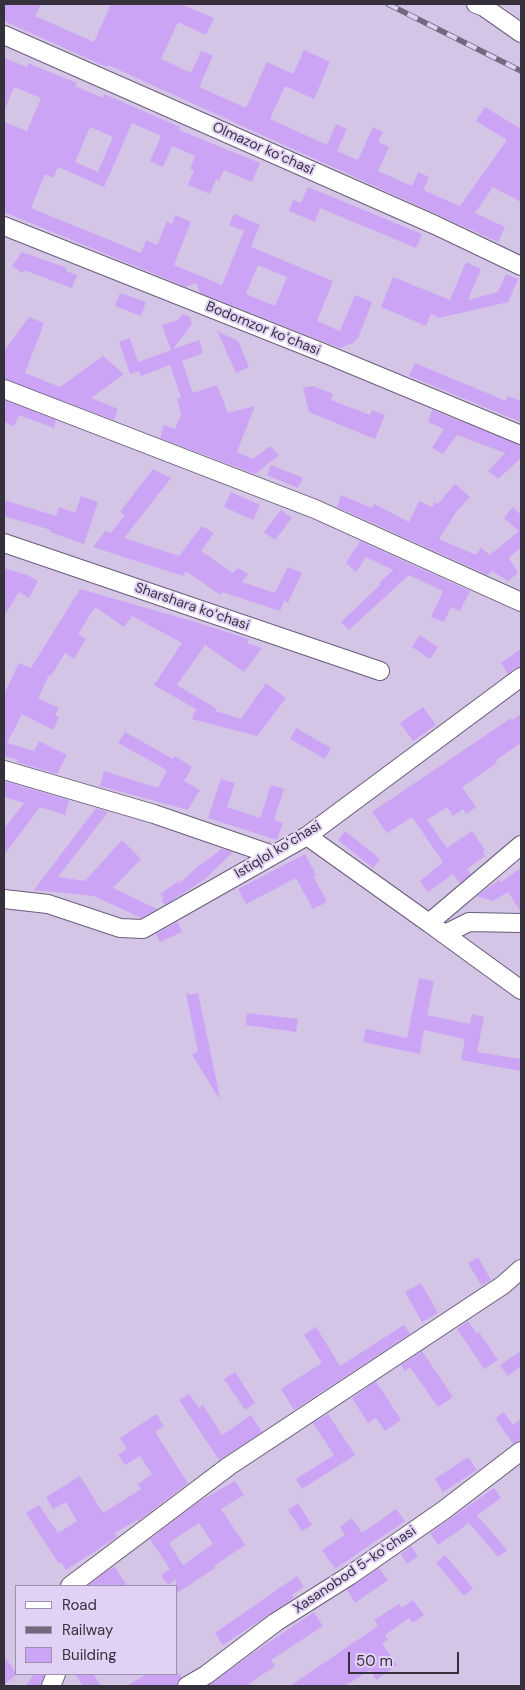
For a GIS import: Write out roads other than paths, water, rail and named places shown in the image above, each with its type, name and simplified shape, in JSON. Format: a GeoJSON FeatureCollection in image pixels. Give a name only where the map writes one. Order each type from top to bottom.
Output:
{"type":"FeatureCollection","features":[{"type":"Feature","properties":{"kind":"street"},"geometry":{"type":"LineString","coordinates":[[476,4],[521,33]]}},
{"type":"Feature","properties":{"kind":"street","name":"Olmazor koʻchasi"},"geometry":{"type":"LineString","coordinates":[[4,35],[435,225],[521,266]]}},
{"type":"Feature","properties":{"kind":"street","name":"Bodomzor koʻchasi"},"geometry":{"type":"LineString","coordinates":[[4,226],[321,352],[521,435]]}},
{"type":"Feature","properties":{"kind":"street"},"geometry":{"type":"LineString","coordinates":[[4,389],[315,509],[521,602]]}},
{"type":"Feature","properties":{"kind":"street","name":"Sharshara koʻchasi"},"geometry":{"type":"LineString","coordinates":[[4,543],[380,671]]}},
{"type":"Feature","properties":{"kind":"street","name":"Istiqlol koʻchasi"},"geometry":{"type":"LineString","coordinates":[[4,899],[48,904],[120,928],[143,929],[307,836],[521,677]]}},
{"type":"Feature","properties":{"kind":"street"},"geometry":{"type":"LineString","coordinates":[[4,770],[154,814],[273,855]]}},
{"type":"Feature","properties":{"kind":"street"},"geometry":{"type":"LineString","coordinates":[[307,836],[521,990]]}},
{"type":"Feature","properties":{"kind":"street"},"geometry":{"type":"LineString","coordinates":[[429,923],[521,845]]}},
{"type":"Feature","properties":{"kind":"street"},"geometry":{"type":"LineString","coordinates":[[445,934],[469,922],[521,923]]}},
{"type":"Feature","properties":{"kind":"street"},"geometry":{"type":"LineString","coordinates":[[71,1585],[230,1466],[503,1285],[521,1269]]}},
{"type":"Feature","properties":{"kind":"street","name":"Xasanobod 5-koʻchasi"},"geometry":{"type":"LineString","coordinates":[[187,1686],[206,1675],[276,1622],[349,1576],[444,1510],[521,1451]]}},
{"type":"Feature","properties":{"kind":"railway"},"geometry":{"type":"LineString","coordinates":[[388,4],[521,71]]}}]}
